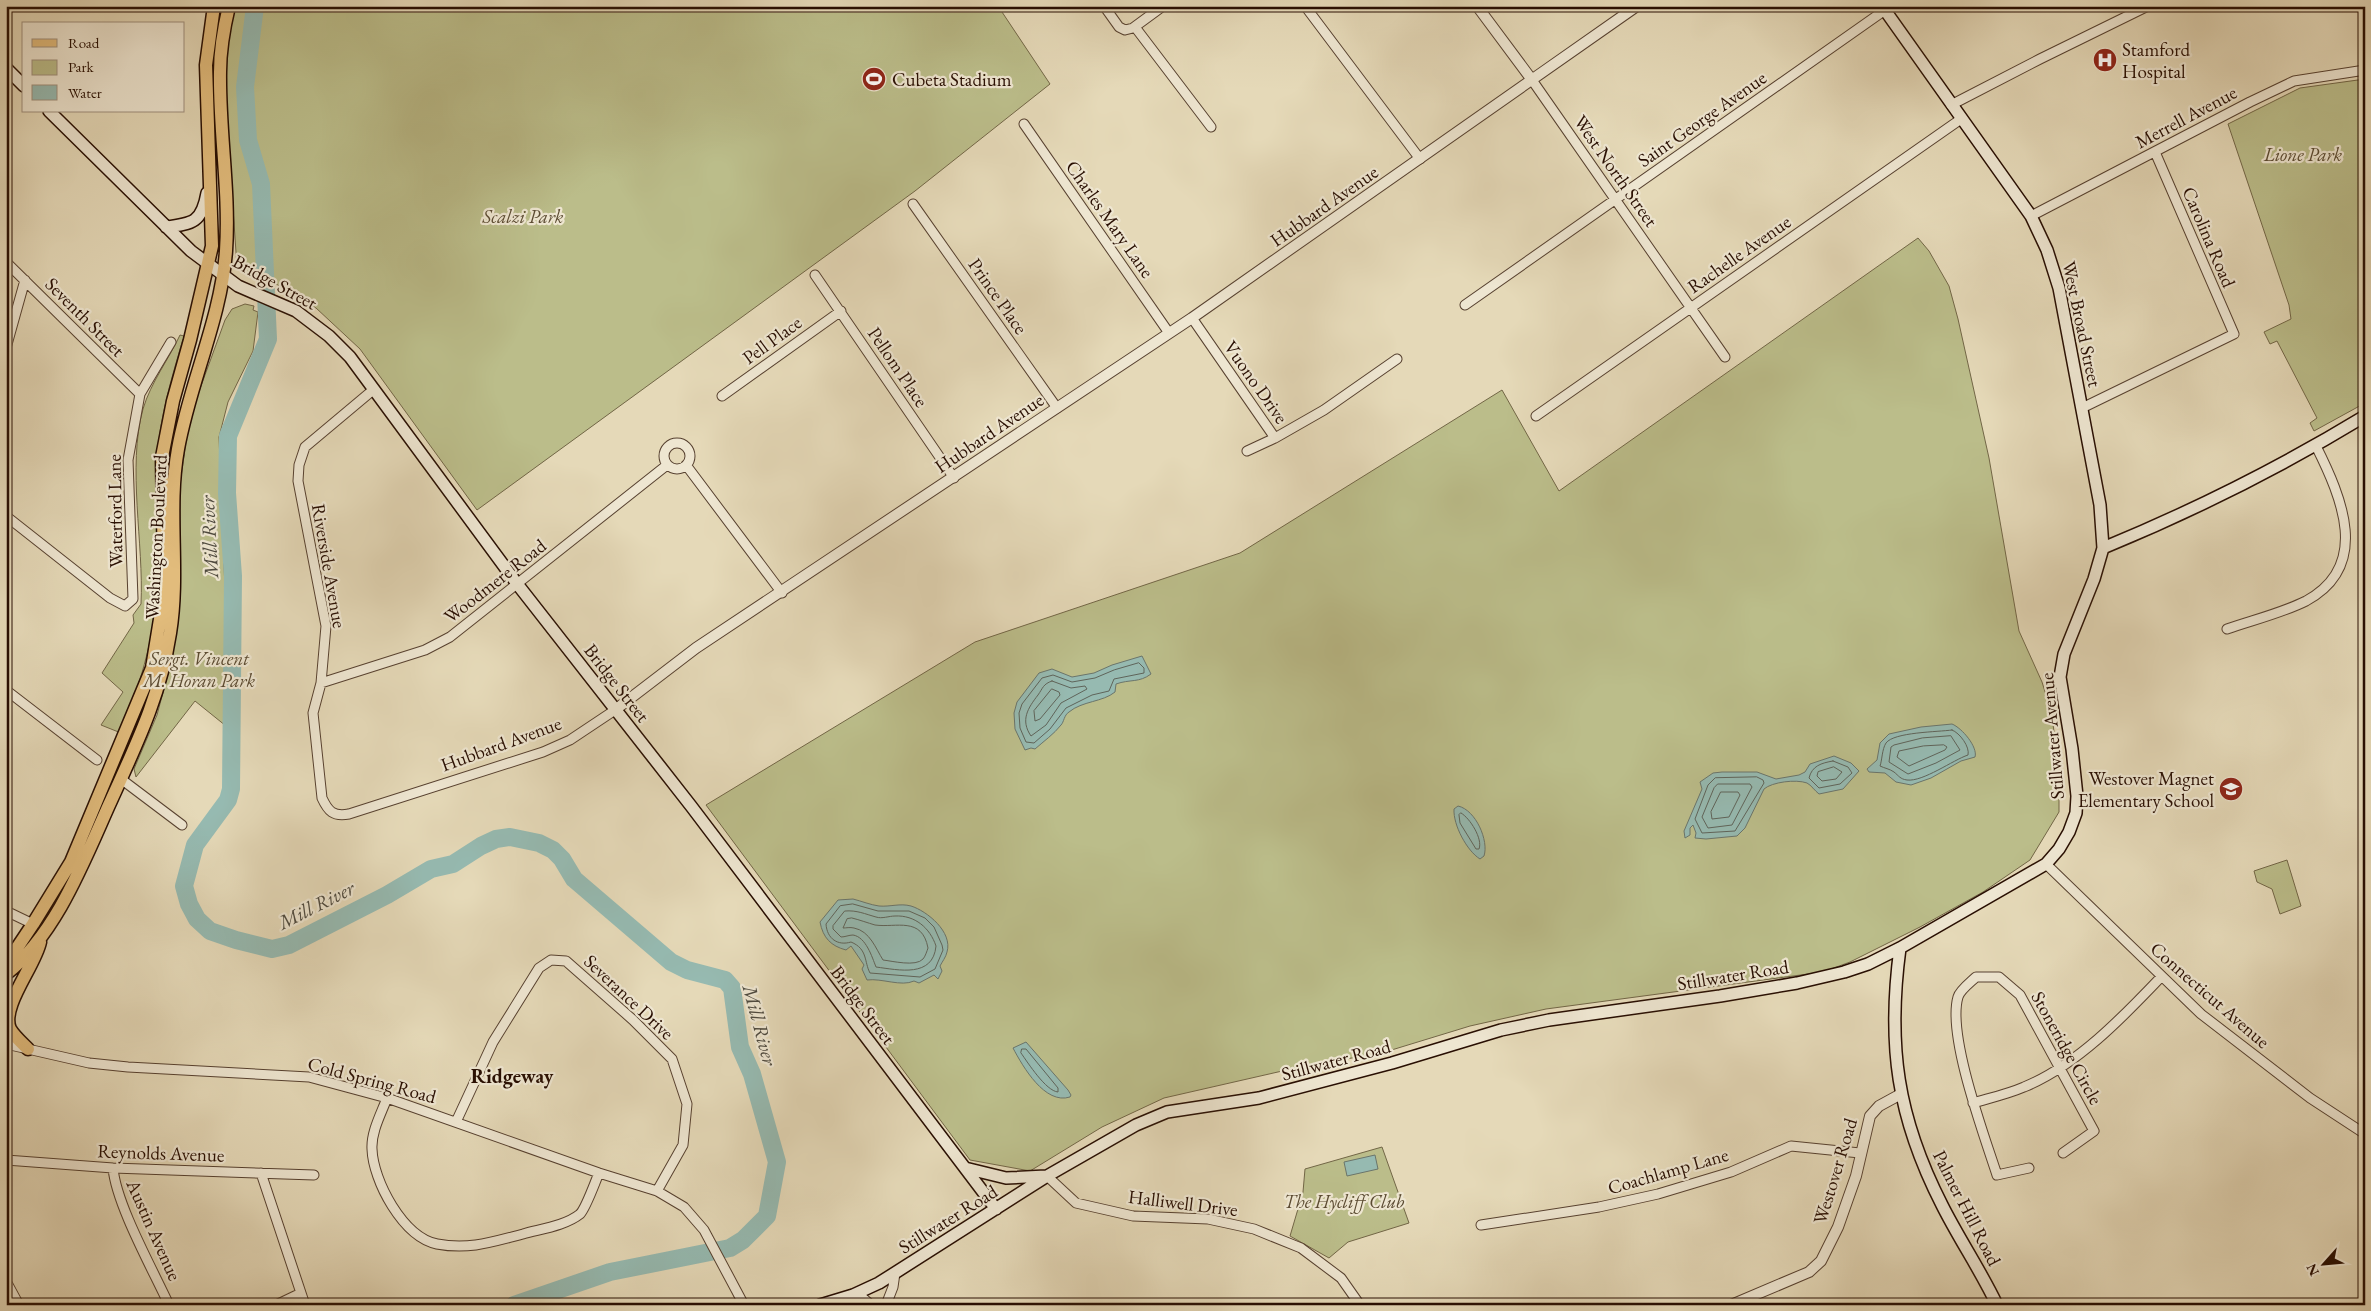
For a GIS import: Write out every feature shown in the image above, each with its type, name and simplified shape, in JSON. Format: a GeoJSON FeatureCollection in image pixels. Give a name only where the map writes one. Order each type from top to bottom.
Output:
{"type":"FeatureCollection","features":[{"type":"Feature","properties":{"kind":"main road","name":"Washington Boulevard"},"geometry":{"type":"LineString","coordinates":[[6,958],[15,950],[33,924],[71,862],[152,668],[161,612],[164,575],[162,457],[173,401],[212,246],[213,218],[206,65],[214,6]]}},
{"type":"Feature","properties":{"kind":"main road","name":"Washington Boulevard"},"geometry":{"type":"LineString","coordinates":[[6,974],[20,964],[41,936],[76,878],[135,750],[157,692],[170,632],[174,587],[174,478],[178,451],[187,404],[210,333],[224,276],[226,206],[220,70],[229,6]]}},
{"type":"Feature","properties":{"kind":"main road","name":"West Broad Street"},"geometry":{"type":"LineString","coordinates":[[1884,8],[2031,216],[2054,269],[2100,505],[2103,548]]}},
{"type":"Feature","properties":{"kind":"main road"},"geometry":{"type":"LineString","coordinates":[[6,68],[22,84]]}},
{"type":"Feature","properties":{"kind":"main road","name":"Bridge Street"},"geometry":{"type":"LineString","coordinates":[[50,112],[166,227],[209,264],[253,294],[296,311],[329,336],[345,352],[518,585],[996,1209]]}},
{"type":"Feature","properties":{"kind":"main road"},"geometry":{"type":"LineString","coordinates":[[166,227],[191,223],[199,217],[205,205],[210,174]]}},
{"type":"Feature","properties":{"kind":"main road"},"geometry":{"type":"LineString","coordinates":[[2103,548],[2189,510],[2316,446],[2365,416]]}},
{"type":"Feature","properties":{"kind":"main road","name":"Stillwater Avenue"},"geometry":{"type":"LineString","coordinates":[[1900,948],[2046,864],[2060,849],[2069,832],[2076,813],[2077,796],[2072,749],[2060,677],[2064,654],[2094,579],[2103,548]]}},
{"type":"Feature","properties":{"kind":"main road"},"geometry":{"type":"LineString","coordinates":[[28,1049],[8,1029],[8,1008],[37,954],[41,936]]}},
{"type":"Feature","properties":{"kind":"main road","name":"Palmer Hill Road"},"geometry":{"type":"LineString","coordinates":[[1900,948],[1894,990],[1893,1022],[1901,1094],[1928,1175],[1942,1206],[1997,1305]]}},
{"type":"Feature","properties":{"kind":"main road","name":"Stillwater Road"},"geometry":{"type":"LineString","coordinates":[[820,1305],[857,1294],[895,1273],[1047,1176],[1136,1125],[1167,1112],[1259,1098],[1392,1063],[1501,1030],[1559,1018],[1720,996],[1804,982],[1860,967],[1900,948]]}},
{"type":"Feature","properties":{"kind":"main road"},"geometry":{"type":"LineString","coordinates":[[965,1167],[1006,1178],[1047,1176]]}},
{"type":"Feature","properties":{"kind":"street"},"geometry":{"type":"LineString","coordinates":[[1104,6],[1121,29],[1128,30],[1163,6]]}},
{"type":"Feature","properties":{"kind":"street"},"geometry":{"type":"LineString","coordinates":[[1306,6],[1420,160]]}},
{"type":"Feature","properties":{"kind":"street","name":"West North Street"},"geometry":{"type":"LineString","coordinates":[[1477,6],[1532,80],[1725,357]]}},
{"type":"Feature","properties":{"kind":"street","name":"Hubbard Avenue"},"geometry":{"type":"LineString","coordinates":[[327,809],[333,814],[349,814],[543,752],[570,740],[615,710],[696,648],[782,593],[1192,318],[1420,160],[1637,6]]}},
{"type":"Feature","properties":{"kind":"street"},"geometry":{"type":"LineString","coordinates":[[1951,105],[2148,6]]}},
{"type":"Feature","properties":{"kind":"street","name":"Saint George Avenue"},"geometry":{"type":"LineString","coordinates":[[1465,305],[1884,8]]}},
{"type":"Feature","properties":{"kind":"street"},"geometry":{"type":"LineString","coordinates":[[1135,27],[1211,127]]}},
{"type":"Feature","properties":{"kind":"street","name":"Merrell Avenue"},"geometry":{"type":"LineString","coordinates":[[2031,216],[2294,81],[2365,70]]}},
{"type":"Feature","properties":{"kind":"street","name":"Rachelle Avenue"},"geometry":{"type":"LineString","coordinates":[[1536,416],[1961,119]]}},
{"type":"Feature","properties":{"kind":"street","name":"Charles Mary Lane"},"geometry":{"type":"LineString","coordinates":[[1024,124],[1169,332]]}},
{"type":"Feature","properties":{"kind":"street","name":"Carolina Road"},"geometry":{"type":"LineString","coordinates":[[2082,408],[2234,334],[2155,152]]}},
{"type":"Feature","properties":{"kind":"street","name":"Prince Place"},"geometry":{"type":"LineString","coordinates":[[913,204],[1057,408]]}},
{"type":"Feature","properties":{"kind":"street","name":"Seventh Street"},"geometry":{"type":"LineString","coordinates":[[6,262],[140,394]]}},
{"type":"Feature","properties":{"kind":"street","name":"Pellom Place"},"geometry":{"type":"LineString","coordinates":[[814,275],[841,311],[954,478]]}},
{"type":"Feature","properties":{"kind":"street"},"geometry":{"type":"LineString","coordinates":[[6,348],[25,280]]}},
{"type":"Feature","properties":{"kind":"street","name":"Pell Place"},"geometry":{"type":"LineString","coordinates":[[722,396],[841,311]]}},
{"type":"Feature","properties":{"kind":"street","name":"Vuono Drive"},"geometry":{"type":"LineString","coordinates":[[1192,318],[1276,438],[1247,451]]}},
{"type":"Feature","properties":{"kind":"street","name":"Waterford Lane"},"geometry":{"type":"LineString","coordinates":[[6,516],[110,598],[126,606],[133,599],[128,460],[140,394],[171,342]]}},
{"type":"Feature","properties":{"kind":"street"},"geometry":{"type":"LineString","coordinates":[[1276,438],[1324,410],[1397,359]]}},
{"type":"Feature","properties":{"kind":"street","name":"Riverside Avenue"},"geometry":{"type":"LineString","coordinates":[[327,809],[322,798],[313,730],[313,713],[321,682],[326,626],[298,481],[299,465],[305,447],[373,390]]}},
{"type":"Feature","properties":{"kind":"street"},"geometry":{"type":"LineString","coordinates":[[670,444],[684,445],[688,449],[690,458],[686,465],[676,469],[667,465],[664,456],[670,444]]}},
{"type":"Feature","properties":{"kind":"street"},"geometry":{"type":"LineString","coordinates":[[2227,628],[2306,601],[2331,584],[2344,562],[2348,542],[2346,520],[2335,485],[2316,446]]}},
{"type":"Feature","properties":{"kind":"street","name":"Woodmere Road"},"geometry":{"type":"LineString","coordinates":[[321,682],[424,650],[450,637],[667,465]]}},
{"type":"Feature","properties":{"kind":"street"},"geometry":{"type":"LineString","coordinates":[[686,465],[782,593]]}},
{"type":"Feature","properties":{"kind":"street"},"geometry":{"type":"LineString","coordinates":[[6,690],[97,760]]}},
{"type":"Feature","properties":{"kind":"street"},"geometry":{"type":"LineString","coordinates":[[120,779],[182,825]]}},
{"type":"Feature","properties":{"kind":"street","name":"Connecticut Avenue"},"geometry":{"type":"LineString","coordinates":[[2046,864],[2162,977],[2228,1035],[2311,1099],[2365,1134]]}},
{"type":"Feature","properties":{"kind":"street"},"geometry":{"type":"LineString","coordinates":[[6,911],[33,924]]}},
{"type":"Feature","properties":{"kind":"street","name":"Severance Drive"},"geometry":{"type":"LineString","coordinates":[[456,1122],[493,1042],[539,968],[551,960],[566,961],[633,1020],[672,1059],[687,1104],[683,1145],[658,1191]]}},
{"type":"Feature","properties":{"kind":"street","name":"Stoneridge Circle"},"geometry":{"type":"LineString","coordinates":[[2029,1168],[1997,1175],[1973,1103],[1956,1025],[1958,996],[1976,977],[1999,977],[2020,995],[2094,1131],[2064,1153]]}},
{"type":"Feature","properties":{"kind":"street"},"geometry":{"type":"LineString","coordinates":[[1973,1103],[2025,1087],[2060,1067],[2102,1035],[2162,977]]}},
{"type":"Feature","properties":{"kind":"street","name":"Cold Spring Road"},"geometry":{"type":"LineString","coordinates":[[6,1044],[89,1063],[128,1067],[309,1077],[387,1098],[599,1173],[658,1191],[684,1208],[704,1230],[744,1305]]}},
{"type":"Feature","properties":{"kind":"street","name":"Westover Road"},"geometry":{"type":"LineString","coordinates":[[1731,1305],[1808,1272],[1821,1261],[1838,1227],[1856,1176],[1865,1131],[1874,1110],[1901,1094]]}},
{"type":"Feature","properties":{"kind":"street"},"geometry":{"type":"LineString","coordinates":[[387,1098],[378,1120],[372,1149],[380,1184],[393,1210],[409,1228],[435,1243],[469,1247],[554,1226],[580,1214],[599,1173]]}},
{"type":"Feature","properties":{"kind":"street","name":"Coachlamp Lane"},"geometry":{"type":"LineString","coordinates":[[1481,1225],[1599,1207],[1658,1194],[1731,1172],[1791,1146],[1860,1153]]}},
{"type":"Feature","properties":{"kind":"street","name":"Reynolds Avenue"},"geometry":{"type":"LineString","coordinates":[[6,1160],[112,1168],[314,1175]]}},
{"type":"Feature","properties":{"kind":"street","name":"Austin Avenue"},"geometry":{"type":"LineString","coordinates":[[112,1168],[129,1217],[169,1305]]}},
{"type":"Feature","properties":{"kind":"street"},"geometry":{"type":"LineString","coordinates":[[261,1173],[304,1305]]}},
{"type":"Feature","properties":{"kind":"street","name":"Halliwell Drive"},"geometry":{"type":"LineString","coordinates":[[1047,1176],[1076,1203],[1133,1216],[1208,1219],[1254,1229],[1301,1248],[1341,1278],[1360,1305]]}},
{"type":"Feature","properties":{"kind":"street"},"geometry":{"type":"LineString","coordinates":[[886,1305],[893,1288],[895,1273]]}},
{"type":"Feature","properties":{"kind":"street"},"geometry":{"type":"LineString","coordinates":[[6,1281],[19,1305]]}},
{"type":"Feature","properties":{"kind":"street"},"geometry":{"type":"LineString","coordinates":[[276,1305],[300,1293]]}},
{"type":"Feature","properties":{"kind":"street"},"geometry":{"type":"LineString","coordinates":[[857,1294],[871,1305]]}},
{"type":"Feature","properties":{"kind":"green space","name":"Scalzi Park"},"geometry":{"type":"Polygon","coordinates":[[[232,6],[998,6],[1050,84],[915,191],[477,510],[360,349],[316,308],[276,284],[258,278],[237,267],[224,75],[232,6]]]}},
{"type":"Feature","properties":{"kind":"green space","name":"Lione Park"},"geometry":{"type":"Polygon","coordinates":[[[2365,79],[2365,403],[2314,431],[2310,423],[2317,418],[2277,341],[2270,344],[2264,332],[2291,319],[2289,305],[2228,124],[2300,88],[2365,79]]]}},
{"type":"Feature","properties":{"kind":"green space"},"geometry":{"type":"Polygon","coordinates":[[[1918,238],[1929,251],[1949,286],[1958,319],[1989,458],[2019,631],[2042,682],[2051,711],[2059,765],[2059,812],[2030,860],[1983,892],[1920,927],[1850,962],[1823,972],[1546,1009],[1470,1026],[1385,1052],[1291,1069],[1164,1098],[1102,1127],[1030,1171],[970,1160],[706,805],[975,642],[1240,553],[1502,390],[1559,491],[1918,238]]]}},
{"type":"Feature","properties":{"kind":"green space","name":"Sergt. Vincent M. Horan Park"},"geometry":{"type":"Polygon","coordinates":[[[245,304],[254,306],[253,310],[258,312],[253,351],[228,402],[219,437],[228,665],[226,726],[195,701],[136,777],[134,769],[157,715],[169,670],[180,579],[180,485],[189,419],[225,320],[232,309],[245,304]]]}},
{"type":"Feature","properties":{"kind":"green space","name":"Sergt. Vincent M. Horan Park"},"geometry":{"type":"Polygon","coordinates":[[[180,335],[184,336],[164,411],[157,458],[158,577],[155,612],[144,665],[121,733],[101,725],[123,692],[102,673],[134,623],[133,615],[141,604],[136,480],[138,432],[146,399],[180,335]]]}},
{"type":"Feature","properties":{"kind":"green space"},"geometry":{"type":"Polygon","coordinates":[[[2287,860],[2301,906],[2280,914],[2272,889],[2257,882],[2254,871],[2287,860]]]}},
{"type":"Feature","properties":{"kind":"green space","name":"The Hycliff Club"},"geometry":{"type":"Polygon","coordinates":[[[1382,1147],[1409,1223],[1348,1242],[1329,1258],[1290,1236],[1303,1192],[1305,1169],[1382,1147]]]}},
{"type":"Feature","properties":{"kind":"water"},"geometry":{"type":"Polygon","coordinates":[[[1142,656],[1151,674],[1142,679],[1116,684],[1115,692],[1105,698],[1074,708],[1067,713],[1061,725],[1035,749],[1025,750],[1015,729],[1014,713],[1017,702],[1039,673],[1052,669],[1072,677],[1094,673],[1112,665],[1142,656]]]}},
{"type":"Feature","properties":{"kind":"water"},"geometry":{"type":"Polygon","coordinates":[[[1952,724],[1960,729],[1972,743],[1975,757],[1961,761],[1931,778],[1911,785],[1896,782],[1885,773],[1869,772],[1867,769],[1877,760],[1880,743],[1889,734],[1921,727],[1952,724]]]}},
{"type":"Feature","properties":{"kind":"water"},"geometry":{"type":"Polygon","coordinates":[[[1834,756],[1851,763],[1859,771],[1843,789],[1819,794],[1807,783],[1791,781],[1778,783],[1764,789],[1745,828],[1737,836],[1706,839],[1695,838],[1696,833],[1693,825],[1690,828],[1690,835],[1685,838],[1684,831],[1702,789],[1700,782],[1713,773],[1757,772],[1776,779],[1799,775],[1805,772],[1810,764],[1834,756]]]}},
{"type":"Feature","properties":{"kind":"water"},"geometry":{"type":"Polygon","coordinates":[[[1458,806],[1470,813],[1480,827],[1485,842],[1485,850],[1484,856],[1480,859],[1470,850],[1458,830],[1454,809],[1458,806]]]}},
{"type":"Feature","properties":{"kind":"water"},"geometry":{"type":"Polygon","coordinates":[[[853,899],[879,906],[911,906],[931,917],[942,930],[948,944],[946,954],[940,966],[942,971],[938,979],[934,975],[919,983],[914,981],[897,983],[867,980],[862,969],[864,965],[851,946],[846,950],[832,944],[823,933],[820,922],[838,900],[853,899]]]}},
{"type":"Feature","properties":{"kind":"water"},"geometry":{"type":"Polygon","coordinates":[[[1026,1042],[1068,1090],[1071,1095],[1070,1097],[1061,1098],[1052,1095],[1036,1083],[1013,1048],[1026,1042]]]}},
{"type":"Feature","properties":{"kind":"water"},"geometry":{"type":"Polygon","coordinates":[[[1375,1155],[1378,1169],[1347,1176],[1344,1162],[1375,1155]]]}},
{"type":"Feature","properties":{"kind":"waterway","name":"Mill River"},"geometry":{"type":"LineString","coordinates":[[255,6],[245,87],[248,140],[261,184],[268,339],[228,436],[227,493],[233,576],[231,789],[228,800],[195,845],[184,886],[189,904],[197,919],[210,931],[272,949],[289,945],[387,895],[431,869],[453,864],[496,839],[510,837],[539,843],[553,850],[562,859],[574,879],[671,962],[687,970],[725,980],[732,988],[740,1047],[752,1074],[777,1162],[767,1216],[743,1240],[730,1248],[610,1272],[514,1305]]}},
{"type":"Feature","properties":{"kind":"place","name":"Stamford Hospital"},"geometry":{"type":"Point","coordinates":[2105,60]}},
{"type":"Feature","properties":{"kind":"place","name":"Cubeta Stadium"},"geometry":{"type":"Point","coordinates":[874,79]}},
{"type":"Feature","properties":{"kind":"place","name":"Westover Magnet Elementary School"},"geometry":{"type":"Point","coordinates":[2231,789]}},
{"type":"Feature","properties":{"kind":"district","name":"Ridgeway"},"geometry":{"type":"Point","coordinates":[512,1076]}}]}
